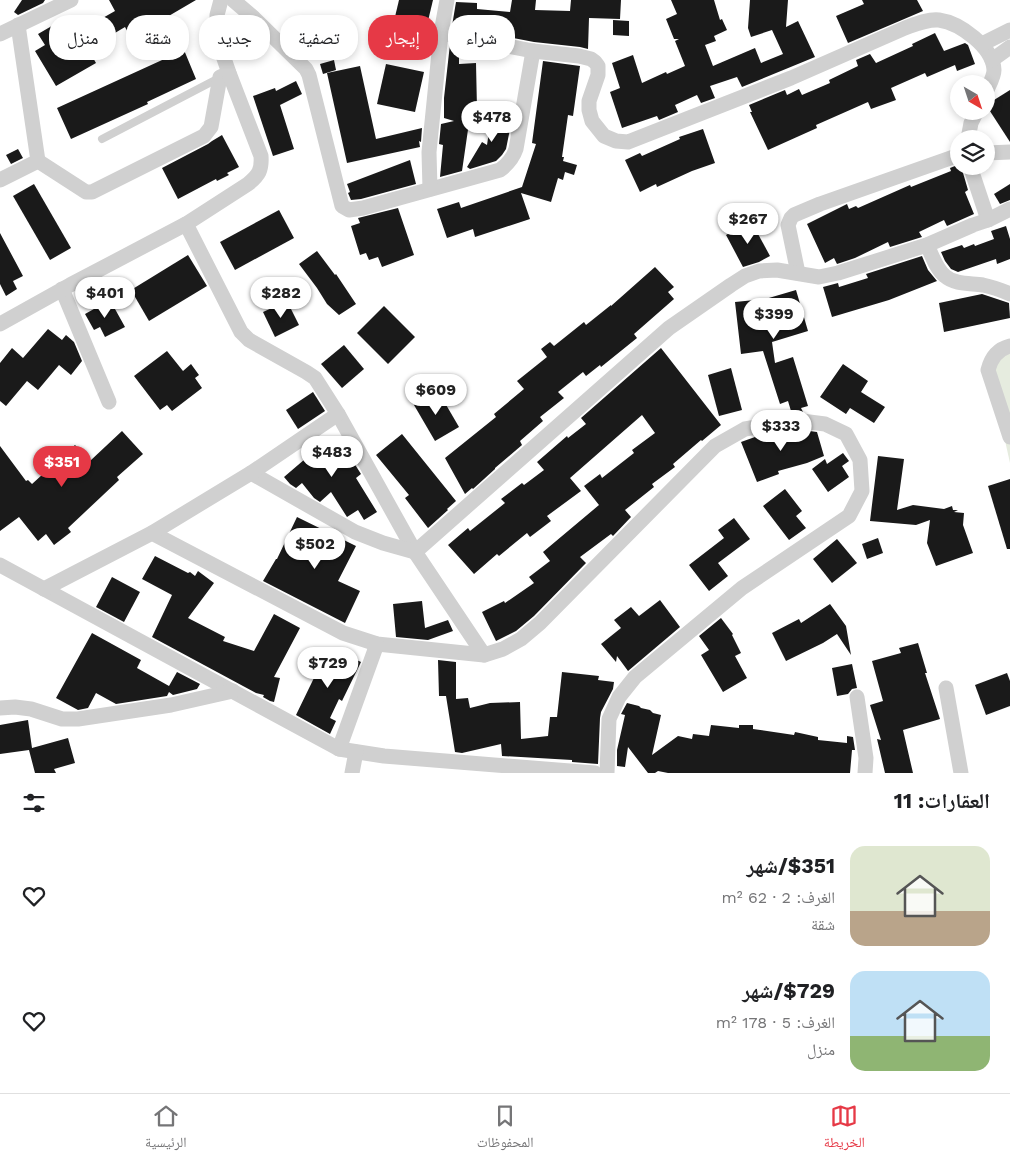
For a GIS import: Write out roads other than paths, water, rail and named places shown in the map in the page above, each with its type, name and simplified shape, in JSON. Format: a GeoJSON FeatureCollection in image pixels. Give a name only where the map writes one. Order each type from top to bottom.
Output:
{"type":"FeatureCollection","features":[{"type":"Feature","properties":{"kind":"street"},"geometry":{"type":"LineString","coordinates":[[0,34],[71,0]]}},
{"type":"Feature","properties":{"kind":"street"},"geometry":{"type":"LineString","coordinates":[[0,324],[186,224],[248,184],[257,176],[262,166],[261,156],[225,75],[217,36],[217,15],[221,0]]}},
{"type":"Feature","properties":{"kind":"street"},"geometry":{"type":"LineString","coordinates":[[233,0],[306,69],[342,206],[349,210],[363,208],[500,170],[506,165],[513,158],[516,149],[533,51]]}},
{"type":"Feature","properties":{"kind":"street"},"geometry":{"type":"LineString","coordinates":[[430,189],[429,152],[441,33],[447,0]]}},
{"type":"Feature","properties":{"kind":"street"},"geometry":{"type":"LineString","coordinates":[[441,33],[533,51],[591,59],[598,66],[598,74],[589,101],[592,121],[604,136],[616,141],[628,142],[791,78],[924,21],[938,20],[952,23],[968,33],[982,44],[992,60],[993,75]]}},
{"type":"Feature","properties":{"kind":"street"},"geometry":{"type":"LineString","coordinates":[[18,25],[38,162],[86,192],[92,192],[204,136],[211,127],[225,75]]}},
{"type":"Feature","properties":{"kind":"street"},"geometry":{"type":"LineString","coordinates":[[982,44],[1010,30]]}},
{"type":"Feature","properties":{"kind":"street"},"geometry":{"type":"LineString","coordinates":[[992,60],[1010,47]]}},
{"type":"Feature","properties":{"kind":"street"},"geometry":{"type":"LineString","coordinates":[[995,153],[1010,152]]}},
{"type":"Feature","properties":{"kind":"street"},"geometry":{"type":"LineString","coordinates":[[798,273],[788,226],[794,215],[950,158]]}},
{"type":"Feature","properties":{"kind":"street"},"geometry":{"type":"LineString","coordinates":[[0,180],[38,162]]}},
{"type":"Feature","properties":{"kind":"street"},"geometry":{"type":"LineString","coordinates":[[973,175],[988,220]]}},
{"type":"Feature","properties":{"kind":"street"},"geometry":{"type":"LineString","coordinates":[[415,552],[669,328],[745,276],[759,271],[777,270],[819,277],[838,273],[927,245],[1010,209]]}},
{"type":"Feature","properties":{"kind":"street"},"geometry":{"type":"LineString","coordinates":[[186,224],[241,332],[249,340],[315,378],[338,414],[415,552],[484,655]]}},
{"type":"Feature","properties":{"kind":"street"},"geometry":{"type":"LineString","coordinates":[[927,245],[940,271],[946,277],[954,281],[991,287],[1010,294]]}},
{"type":"Feature","properties":{"kind":"street"},"geometry":{"type":"LineString","coordinates":[[62,289],[109,402]]}},
{"type":"Feature","properties":{"kind":"street"},"geometry":{"type":"LineString","coordinates":[[1010,346],[997,352],[990,362],[988,370],[1010,437]]}},
{"type":"Feature","properties":{"kind":"street"},"geometry":{"type":"LineString","coordinates":[[44,589],[152,533],[251,472],[338,414]]}},
{"type":"Feature","properties":{"kind":"street"},"geometry":{"type":"LineString","coordinates":[[152,533],[343,633],[378,644],[484,655],[503,649],[521,639],[540,623],[715,446],[745,428],[794,420],[826,424],[846,434],[860,460],[862,490],[849,516],[742,588],[635,677],[618,696],[609,719],[607,773]]}},
{"type":"Feature","properties":{"kind":"street"},"geometry":{"type":"LineString","coordinates":[[251,472],[355,532],[382,543],[415,552]]}},
{"type":"Feature","properties":{"kind":"street"},"geometry":{"type":"LineString","coordinates":[[0,566],[339,749],[384,756],[595,773]]}},
{"type":"Feature","properties":{"kind":"street"},"geometry":{"type":"LineString","coordinates":[[339,749],[378,644]]}},
{"type":"Feature","properties":{"kind":"street"},"geometry":{"type":"LineString","coordinates":[[946,688],[961,773]]}},
{"type":"Feature","properties":{"kind":"street"},"geometry":{"type":"LineString","coordinates":[[0,708],[31,709],[62,719],[78,719],[171,705],[233,691]]}},
{"type":"Feature","properties":{"kind":"street"},"geometry":{"type":"LineString","coordinates":[[857,697],[866,758],[865,773]]}},
{"type":"Feature","properties":{"kind":"street"},"geometry":{"type":"LineString","coordinates":[[352,773],[356,752]]}},
{"type":"Feature","properties":{"kind":"lane"},"geometry":{"type":"LineString","coordinates":[[102,139],[225,75]]}}]}
